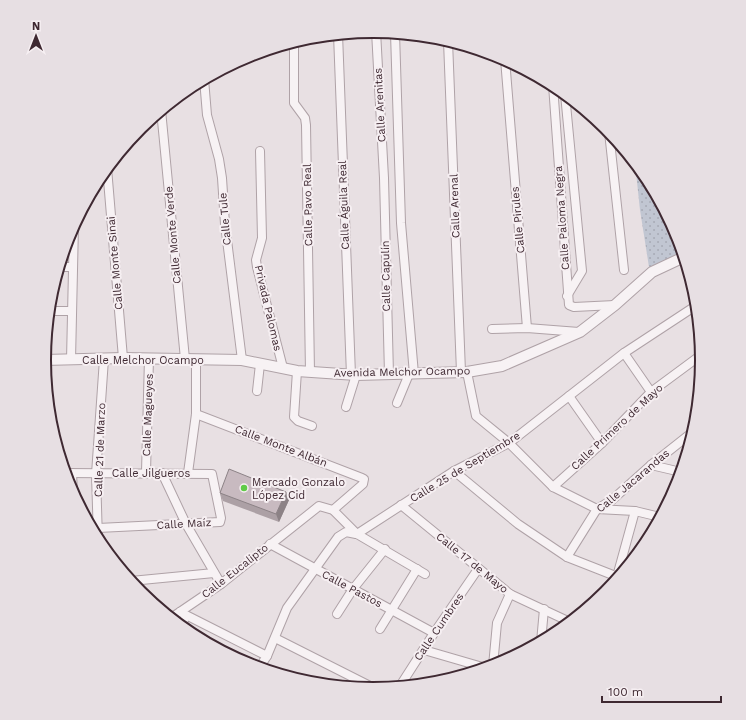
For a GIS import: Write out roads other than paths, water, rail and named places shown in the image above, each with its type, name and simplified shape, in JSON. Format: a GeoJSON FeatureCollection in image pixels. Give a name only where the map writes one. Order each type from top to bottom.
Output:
{"type":"FeatureCollection","features":[{"type":"Feature","properties":{"kind":"street","name":"Calle Arenitas"},"geometry":{"type":"LineString","coordinates":[[376,38],[384,178]]}},
{"type":"Feature","properties":{"kind":"street"},"geometry":{"type":"LineString","coordinates":[[395,39],[401,223],[411,374],[397,403]]}},
{"type":"Feature","properties":{"kind":"street","name":"Calle Águila Real"},"geometry":{"type":"LineString","coordinates":[[338,40],[354,375],[346,407]]}},
{"type":"Feature","properties":{"kind":"street","name":"Calle Arenal"},"geometry":{"type":"LineString","coordinates":[[448,47],[464,372],[476,416],[509,443],[553,487],[597,509]]}},
{"type":"Feature","properties":{"kind":"street","name":"Calle Pavo Real"},"geometry":{"type":"LineString","coordinates":[[294,48],[294,103],[304,118],[306,125],[310,372]]}},
{"type":"Feature","properties":{"kind":"street","name":"Calle Pirules"},"geometry":{"type":"LineString","coordinates":[[506,67],[527,328]]}},
{"type":"Feature","properties":{"kind":"street","name":"Calle Tule"},"geometry":{"type":"LineString","coordinates":[[205,86],[207,115],[219,159],[222,178],[225,224],[242,360]]}},
{"type":"Feature","properties":{"kind":"street","name":"Calle Paloma Negra"},"geometry":{"type":"LineString","coordinates":[[554,93],[567,296]]}},
{"type":"Feature","properties":{"kind":"street"},"geometry":{"type":"LineString","coordinates":[[566,103],[582,271],[567,296],[569,305],[572,307],[615,305]]}},
{"type":"Feature","properties":{"kind":"street","name":"Calle Monte Verde"},"geometry":{"type":"LineString","coordinates":[[162,117],[185,359]]}},
{"type":"Feature","properties":{"kind":"street"},"geometry":{"type":"LineString","coordinates":[[610,142],[624,270]]}},
{"type":"Feature","properties":{"kind":"street","name":"Privada Palomas"},"geometry":{"type":"LineString","coordinates":[[260,151],[262,238],[256,260],[283,368]]}},
{"type":"Feature","properties":{"kind":"street","name":"Calle Monte Sinai"},"geometry":{"type":"LineString","coordinates":[[108,177],[123,358]]}},
{"type":"Feature","properties":{"kind":"street","name":"Calle Capulín"},"geometry":{"type":"LineString","coordinates":[[384,178],[389,374]]}},
{"type":"Feature","properties":{"kind":"street"},"geometry":{"type":"LineString","coordinates":[[71,360],[74,243]]}},
{"type":"Feature","properties":{"kind":"street","name":"Avenida Melchor Ocampo"},"geometry":{"type":"LineString","coordinates":[[242,360],[297,371],[354,375],[464,372],[502,366],[580,332],[615,305],[652,272],[679,259]]}},
{"type":"Feature","properties":{"kind":"street"},"geometry":{"type":"LineString","coordinates":[[65,267],[73,267]]}},
{"type":"Feature","properties":{"kind":"street","name":"Calle 25 de Septiembre"},"geometry":{"type":"LineString","coordinates":[[357,534],[454,471],[509,443],[624,354],[691,309]]}},
{"type":"Feature","properties":{"kind":"street"},"geometry":{"type":"LineString","coordinates":[[55,311],[72,311]]}},
{"type":"Feature","properties":{"kind":"street"},"geometry":{"type":"LineString","coordinates":[[492,329],[527,328],[580,332]]}},
{"type":"Feature","properties":{"kind":"street"},"geometry":{"type":"LineString","coordinates":[[624,354],[651,392]]}},
{"type":"Feature","properties":{"kind":"street","name":"Calle Melchor Ocampo"},"geometry":{"type":"LineString","coordinates":[[51,360],[149,358],[242,360]]}},
{"type":"Feature","properties":{"kind":"street","name":"Calle Magueyes"},"geometry":{"type":"LineString","coordinates":[[146,472],[149,358]]}},
{"type":"Feature","properties":{"kind":"street","name":"Calle 21 de Marzo"},"geometry":{"type":"LineString","coordinates":[[98,528],[96,474],[104,359]]}},
{"type":"Feature","properties":{"kind":"street"},"geometry":{"type":"LineString","coordinates":[[188,473],[196,414],[196,359]]}},
{"type":"Feature","properties":{"kind":"street","name":"Calle Primero de Mayo"},"geometry":{"type":"LineString","coordinates":[[553,487],[602,443],[651,392],[695,359]]}},
{"type":"Feature","properties":{"kind":"street"},"geometry":{"type":"LineString","coordinates":[[257,391],[260,364]]}},
{"type":"Feature","properties":{"kind":"street"},"geometry":{"type":"LineString","coordinates":[[297,371],[294,417],[298,421],[312,426]]}},
{"type":"Feature","properties":{"kind":"street"},"geometry":{"type":"LineString","coordinates":[[569,396],[602,443]]}},
{"type":"Feature","properties":{"kind":"street","name":"Calle Monte Albán"},"geometry":{"type":"LineString","coordinates":[[196,414],[360,476],[364,480],[363,484],[333,510]]}},
{"type":"Feature","properties":{"kind":"street","name":"Calle Jacarandas"},"geometry":{"type":"LineString","coordinates":[[567,557],[597,509],[612,500],[651,465],[685,438]]}},
{"type":"Feature","properties":{"kind":"street"},"geometry":{"type":"LineString","coordinates":[[651,465],[675,471]]}},
{"type":"Feature","properties":{"kind":"street"},"geometry":{"type":"LineString","coordinates":[[454,471],[518,524],[567,557],[612,576]]}},
{"type":"Feature","properties":{"kind":"street","name":"Calle Jilgueros"},"geometry":{"type":"LineString","coordinates":[[72,473],[96,474],[146,472],[212,474]]}},
{"type":"Feature","properties":{"kind":"street"},"geometry":{"type":"LineString","coordinates":[[162,473],[186,524],[221,584]]}},
{"type":"Feature","properties":{"kind":"street","name":"Calle Maíz"},"geometry":{"type":"LineString","coordinates":[[98,528],[221,521],[212,474]]}},
{"type":"Feature","properties":{"kind":"street","name":"Calle 17 de Mayo"},"geometry":{"type":"LineString","coordinates":[[401,505],[510,594],[564,619]]}},
{"type":"Feature","properties":{"kind":"street","name":"Calle Eucalipto"},"geometry":{"type":"LineString","coordinates":[[178,616],[183,614],[318,507],[333,510]]}},
{"type":"Feature","properties":{"kind":"street"},"geometry":{"type":"LineString","coordinates":[[597,509],[635,511],[654,516]]}},
{"type":"Feature","properties":{"kind":"street"},"geometry":{"type":"LineString","coordinates":[[333,510],[357,534],[425,574]]}},
{"type":"Feature","properties":{"kind":"street"},"geometry":{"type":"LineString","coordinates":[[620,565],[635,511]]}},
{"type":"Feature","properties":{"kind":"street"},"geometry":{"type":"LineString","coordinates":[[263,662],[267,656],[287,608],[315,569],[341,534],[346,532],[357,534]]}},
{"type":"Feature","properties":{"kind":"street","name":"Calle Pastos"},"geometry":{"type":"LineString","coordinates":[[270,544],[434,633]]}},
{"type":"Feature","properties":{"kind":"street"},"geometry":{"type":"LineString","coordinates":[[337,614],[353,589],[384,549]]}},
{"type":"Feature","properties":{"kind":"street"},"geometry":{"type":"LineString","coordinates":[[380,629],[417,569]]}},
{"type":"Feature","properties":{"kind":"street","name":"Calle Cumbres"},"geometry":{"type":"LineString","coordinates":[[404,680],[478,569]]}},
{"type":"Feature","properties":{"kind":"street"},"geometry":{"type":"LineString","coordinates":[[138,580],[214,573]]}},
{"type":"Feature","properties":{"kind":"street"},"geometry":{"type":"LineString","coordinates":[[494,658],[496,623],[510,594]]}},
{"type":"Feature","properties":{"kind":"street"},"geometry":{"type":"LineString","coordinates":[[542,634],[544,609]]}},
{"type":"Feature","properties":{"kind":"street"},"geometry":{"type":"LineString","coordinates":[[182,619],[183,614],[267,656]]}},
{"type":"Feature","properties":{"kind":"street"},"geometry":{"type":"LineString","coordinates":[[275,638],[361,681]]}},
{"type":"Feature","properties":{"kind":"street"},"geometry":{"type":"LineString","coordinates":[[424,650],[476,665]]}},
{"type":"Feature","properties":{"kind":"place","name":"Mercado Gonzalo López Cid"},"geometry":{"type":"Point","coordinates":[244,488]}}]}
